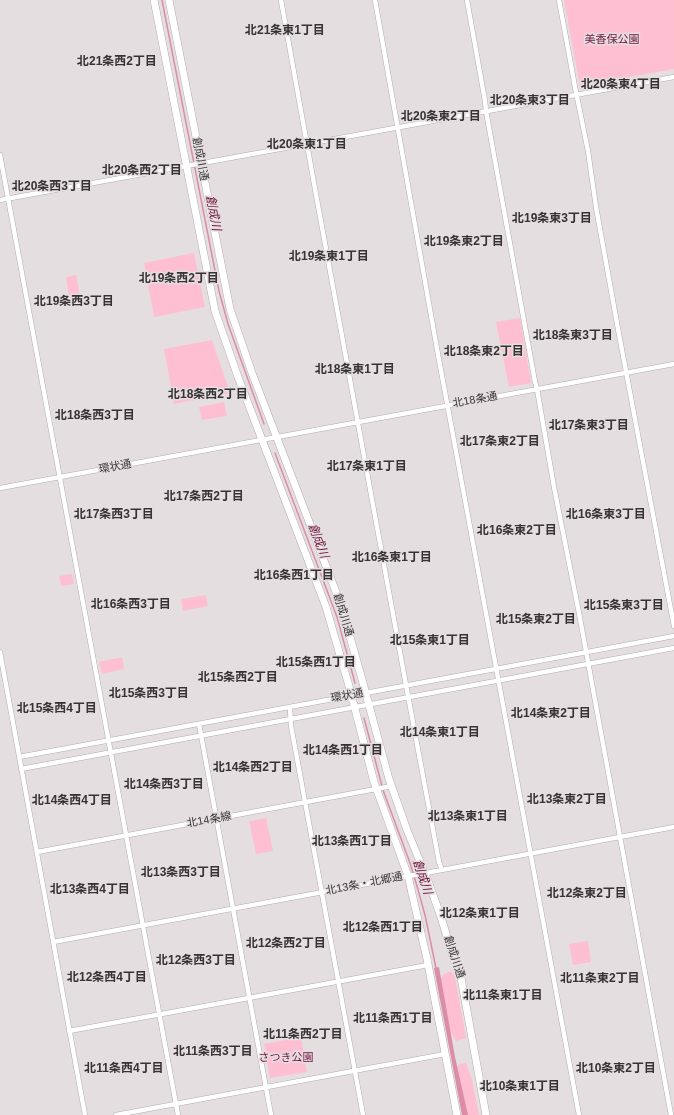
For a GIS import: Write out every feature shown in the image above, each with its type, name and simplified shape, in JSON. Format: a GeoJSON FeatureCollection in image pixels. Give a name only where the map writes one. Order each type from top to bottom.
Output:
{"type":"FeatureCollection","features":[{"type":"Feature","properties":{"kind":"highway","name":"創成川通"},"geometry":{"type":"LineString","coordinates":[[154,0],[188,165],[215,311],[238,377],[326,607],[378,789],[410,876],[457,1115]]}},
{"type":"Feature","properties":{"kind":"highway","name":"創成川通"},"geometry":{"type":"LineString","coordinates":[[170,0],[199,163],[230,310],[252,373],[341,605],[369,704],[390,787],[407,830],[421,874],[441,917],[454,960],[459,967],[486,1115]]}},
{"type":"Feature","properties":{"kind":"street"},"geometry":{"type":"LineString","coordinates":[[281,0],[408,697],[439,862],[442,870]]}},
{"type":"Feature","properties":{"kind":"street"},"geometry":{"type":"LineString","coordinates":[[375,0],[447,405],[579,1115]]}},
{"type":"Feature","properties":{"kind":"street"},"geometry":{"type":"LineString","coordinates":[[467,0],[554,479],[554,487],[586,652],[671,1115]]}},
{"type":"Feature","properties":{"kind":"street"},"geometry":{"type":"LineString","coordinates":[[559,0],[576,95],[588,151],[596,207],[674,626]]}},
{"type":"Feature","properties":{"kind":"street"},"geometry":{"type":"LineString","coordinates":[[0,200],[674,77]]}},
{"type":"Feature","properties":{"kind":"street"},"geometry":{"type":"LineString","coordinates":[[0,156],[178,1115]]}},
{"type":"Feature","properties":{"kind":"street","name":"北18条通"},"geometry":{"type":"LineString","coordinates":[[277,437],[674,364]]}},
{"type":"Feature","properties":{"kind":"street","name":"環状通"},"geometry":{"type":"LineString","coordinates":[[0,488],[277,437]]}},
{"type":"Feature","properties":{"kind":"street","name":"環状通"},"geometry":{"type":"LineString","coordinates":[[19,757],[674,636]]}},
{"type":"Feature","properties":{"kind":"street","name":"環状通"},"geometry":{"type":"LineString","coordinates":[[21,769],[674,648]]}},
{"type":"Feature","properties":{"kind":"street"},"geometry":{"type":"LineString","coordinates":[[0,652],[85,1115]]}},
{"type":"Feature","properties":{"kind":"street"},"geometry":{"type":"LineString","coordinates":[[290,707],[290,719],[363,1115]]}},
{"type":"Feature","properties":{"kind":"street"},"geometry":{"type":"LineString","coordinates":[[199,724],[271,1115]]}},
{"type":"Feature","properties":{"kind":"street","name":"北14条線"},"geometry":{"type":"LineString","coordinates":[[37,852],[390,787]]}},
{"type":"Feature","properties":{"kind":"street","name":"北13条・北郷通"},"geometry":{"type":"LineString","coordinates":[[53,942],[674,827]]}},
{"type":"Feature","properties":{"kind":"street"},"geometry":{"type":"LineString","coordinates":[[69,1031],[428,965]]}},
{"type":"Feature","properties":{"kind":"street"},"geometry":{"type":"LineString","coordinates":[[116,1115],[445,1054]]}},
{"type":"Feature","properties":{"kind":"green space","name":"美香保公園"},"geometry":{"type":"Polygon","coordinates":[[[564,0],[674,0],[674,69],[580,86],[564,0]]]}},
{"type":"Feature","properties":{"kind":"green space"},"geometry":{"type":"Polygon","coordinates":[[[194,253],[205,307],[154,317],[144,263],[194,253]]]}},
{"type":"Feature","properties":{"kind":"green space"},"geometry":{"type":"Polygon","coordinates":[[[76,275],[80,296],[69,298],[66,277],[76,275]]]}},
{"type":"Feature","properties":{"kind":"green space"},"geometry":{"type":"Polygon","coordinates":[[[520,318],[531,383],[509,387],[496,322],[520,318]]]}},
{"type":"Feature","properties":{"kind":"green space"},"geometry":{"type":"Polygon","coordinates":[[[212,340],[230,393],[174,404],[164,349],[212,340]]]}},
{"type":"Feature","properties":{"kind":"green space"},"geometry":{"type":"Polygon","coordinates":[[[224,402],[227,416],[202,420],[199,407],[224,402]]]}},
{"type":"Feature","properties":{"kind":"green space"},"geometry":{"type":"Polygon","coordinates":[[[72,574],[74,584],[61,586],[59,576],[72,574]]]}},
{"type":"Feature","properties":{"kind":"green space"},"geometry":{"type":"Polygon","coordinates":[[[206,595],[208,606],[183,611],[181,599],[206,595]]]}},
{"type":"Feature","properties":{"kind":"green space"},"geometry":{"type":"Polygon","coordinates":[[[122,657],[124,669],[102,674],[99,662],[122,657]]]}},
{"type":"Feature","properties":{"kind":"green space"},"geometry":{"type":"Polygon","coordinates":[[[266,818],[273,851],[256,854],[249,821],[266,818]]]}},
{"type":"Feature","properties":{"kind":"green space"},"geometry":{"type":"Polygon","coordinates":[[[588,941],[591,962],[573,965],[569,944],[588,941]]]}},
{"type":"Feature","properties":{"kind":"green space"},"geometry":{"type":"Polygon","coordinates":[[[451,971],[455,977],[466,1038],[456,1041],[450,1030],[441,979],[444,974],[451,971]]]}},
{"type":"Feature","properties":{"kind":"green space","name":"さつき公園"},"geometry":{"type":"Polygon","coordinates":[[[301,1037],[307,1072],[270,1078],[264,1044],[301,1037]]]}},
{"type":"Feature","properties":{"kind":"green space"},"geometry":{"type":"Polygon","coordinates":[[[466,1063],[472,1080],[479,1115],[464,1115],[457,1067],[460,1064],[466,1063]]]}},
{"type":"Feature","properties":{"kind":"shaded area"},"geometry":{"type":"Polygon","coordinates":[[[439,967],[455,1057],[468,1115],[462,1115],[434,968],[439,967]]]}},
{"type":"Feature","properties":{"kind":"waterway","name":"創成川"},"geometry":{"type":"LineString","coordinates":[[162,0],[219,291],[228,324],[264,424]]}},
{"type":"Feature","properties":{"kind":"waterway","name":"創成川"},"geometry":{"type":"LineString","coordinates":[[275,453],[337,617],[355,683]]}},
{"type":"Feature","properties":{"kind":"waterway","name":"創成川"},"geometry":{"type":"LineString","coordinates":[[364,718],[382,786]]}},
{"type":"Feature","properties":{"kind":"waterway","name":"創成川"},"geometry":{"type":"LineString","coordinates":[[383,790],[417,886],[425,915],[436,968]]}},
{"type":"Feature","properties":{"kind":"district","name":"北21条東1丁目"},"geometry":{"type":"Point","coordinates":[285,31]}},
{"type":"Feature","properties":{"kind":"district","name":"北21条西2丁目"},"geometry":{"type":"Point","coordinates":[117,62]}},
{"type":"Feature","properties":{"kind":"district","name":"北20条東4丁目"},"geometry":{"type":"Point","coordinates":[621,85]}},
{"type":"Feature","properties":{"kind":"district","name":"北20条東3丁目"},"geometry":{"type":"Point","coordinates":[530,101]}},
{"type":"Feature","properties":{"kind":"district","name":"北20条東2丁目"},"geometry":{"type":"Point","coordinates":[441,117]}},
{"type":"Feature","properties":{"kind":"district","name":"北20条東1丁目"},"geometry":{"type":"Point","coordinates":[307,145]}},
{"type":"Feature","properties":{"kind":"district","name":"北20条西2丁目"},"geometry":{"type":"Point","coordinates":[142,171]}},
{"type":"Feature","properties":{"kind":"district","name":"北20条西3丁目"},"geometry":{"type":"Point","coordinates":[52,187]}},
{"type":"Feature","properties":{"kind":"district","name":"北19条東3丁目"},"geometry":{"type":"Point","coordinates":[552,219]}},
{"type":"Feature","properties":{"kind":"district","name":"北19条東2丁目"},"geometry":{"type":"Point","coordinates":[464,242]}},
{"type":"Feature","properties":{"kind":"district","name":"北19条東1丁目"},"geometry":{"type":"Point","coordinates":[329,257]}},
{"type":"Feature","properties":{"kind":"district","name":"北19条西2丁目"},"geometry":{"type":"Point","coordinates":[179,279]}},
{"type":"Feature","properties":{"kind":"district","name":"北19条西3丁目"},"geometry":{"type":"Point","coordinates":[74,302]}},
{"type":"Feature","properties":{"kind":"district","name":"北18条東3丁目"},"geometry":{"type":"Point","coordinates":[573,336]}},
{"type":"Feature","properties":{"kind":"district","name":"北18条東2丁目"},"geometry":{"type":"Point","coordinates":[484,352]}},
{"type":"Feature","properties":{"kind":"district","name":"北18条東1丁目"},"geometry":{"type":"Point","coordinates":[355,370]}},
{"type":"Feature","properties":{"kind":"district","name":"北18条西2丁目"},"geometry":{"type":"Point","coordinates":[208,395]}},
{"type":"Feature","properties":{"kind":"district","name":"北18条西3丁目"},"geometry":{"type":"Point","coordinates":[95,416]}},
{"type":"Feature","properties":{"kind":"district","name":"北17条東3丁目"},"geometry":{"type":"Point","coordinates":[589,426]}},
{"type":"Feature","properties":{"kind":"district","name":"北17条東2丁目"},"geometry":{"type":"Point","coordinates":[500,442]}},
{"type":"Feature","properties":{"kind":"district","name":"北17条東1丁目"},"geometry":{"type":"Point","coordinates":[367,467]}},
{"type":"Feature","properties":{"kind":"district","name":"北17条西2丁目"},"geometry":{"type":"Point","coordinates":[204,497]}},
{"type":"Feature","properties":{"kind":"district","name":"北17条西3丁目"},"geometry":{"type":"Point","coordinates":[114,515]}},
{"type":"Feature","properties":{"kind":"district","name":"北16条東3丁目"},"geometry":{"type":"Point","coordinates":[606,515]}},
{"type":"Feature","properties":{"kind":"district","name":"北16条東2丁目"},"geometry":{"type":"Point","coordinates":[517,531]}},
{"type":"Feature","properties":{"kind":"district","name":"北16条東1丁目"},"geometry":{"type":"Point","coordinates":[392,558]}},
{"type":"Feature","properties":{"kind":"district","name":"北16条西1丁目"},"geometry":{"type":"Point","coordinates":[294,576]}},
{"type":"Feature","properties":{"kind":"district","name":"北16条西3丁目"},"geometry":{"type":"Point","coordinates":[131,605]}},
{"type":"Feature","properties":{"kind":"district","name":"北15条東3丁目"},"geometry":{"type":"Point","coordinates":[624,606]}},
{"type":"Feature","properties":{"kind":"district","name":"北15条東2丁目"},"geometry":{"type":"Point","coordinates":[536,620]}},
{"type":"Feature","properties":{"kind":"district","name":"北15条東1丁目"},"geometry":{"type":"Point","coordinates":[430,641]}},
{"type":"Feature","properties":{"kind":"district","name":"北15条西1丁目"},"geometry":{"type":"Point","coordinates":[316,663]}},
{"type":"Feature","properties":{"kind":"district","name":"北15条西2丁目"},"geometry":{"type":"Point","coordinates":[238,678]}},
{"type":"Feature","properties":{"kind":"district","name":"北15条西3丁目"},"geometry":{"type":"Point","coordinates":[149,694]}},
{"type":"Feature","properties":{"kind":"district","name":"北15条西4丁目"},"geometry":{"type":"Point","coordinates":[57,709]}},
{"type":"Feature","properties":{"kind":"district","name":"北14条東2丁目"},"geometry":{"type":"Point","coordinates":[551,714]}},
{"type":"Feature","properties":{"kind":"district","name":"北14条東1丁目"},"geometry":{"type":"Point","coordinates":[440,733]}},
{"type":"Feature","properties":{"kind":"district","name":"北14条西1丁目"},"geometry":{"type":"Point","coordinates":[343,751]}},
{"type":"Feature","properties":{"kind":"district","name":"北14条西2丁目"},"geometry":{"type":"Point","coordinates":[253,768]}},
{"type":"Feature","properties":{"kind":"district","name":"北14条西3丁目"},"geometry":{"type":"Point","coordinates":[164,785]}},
{"type":"Feature","properties":{"kind":"district","name":"北13条東2丁目"},"geometry":{"type":"Point","coordinates":[567,800]}},
{"type":"Feature","properties":{"kind":"district","name":"北14条西4丁目"},"geometry":{"type":"Point","coordinates":[72,801]}},
{"type":"Feature","properties":{"kind":"district","name":"北13条東1丁目"},"geometry":{"type":"Point","coordinates":[468,817]}},
{"type":"Feature","properties":{"kind":"district","name":"北13条西1丁目"},"geometry":{"type":"Point","coordinates":[352,842]}},
{"type":"Feature","properties":{"kind":"district","name":"北13条西3丁目"},"geometry":{"type":"Point","coordinates":[181,873]}},
{"type":"Feature","properties":{"kind":"district","name":"北13条西4丁目"},"geometry":{"type":"Point","coordinates":[90,890]}},
{"type":"Feature","properties":{"kind":"district","name":"北12条東2丁目"},"geometry":{"type":"Point","coordinates":[587,894]}},
{"type":"Feature","properties":{"kind":"district","name":"北12条東1丁目"},"geometry":{"type":"Point","coordinates":[480,914]}},
{"type":"Feature","properties":{"kind":"district","name":"北12条西1丁目"},"geometry":{"type":"Point","coordinates":[383,928]}},
{"type":"Feature","properties":{"kind":"district","name":"北12条西2丁目"},"geometry":{"type":"Point","coordinates":[286,944]}},
{"type":"Feature","properties":{"kind":"district","name":"北12条西3丁目"},"geometry":{"type":"Point","coordinates":[196,961]}},
{"type":"Feature","properties":{"kind":"district","name":"北12条西4丁目"},"geometry":{"type":"Point","coordinates":[107,978]}},
{"type":"Feature","properties":{"kind":"district","name":"北11条東2丁目"},"geometry":{"type":"Point","coordinates":[600,979]}},
{"type":"Feature","properties":{"kind":"district","name":"北11条東1丁目"},"geometry":{"type":"Point","coordinates":[503,996]}},
{"type":"Feature","properties":{"kind":"district","name":"北11条西1丁目"},"geometry":{"type":"Point","coordinates":[393,1019]}},
{"type":"Feature","properties":{"kind":"district","name":"北11条西2丁目"},"geometry":{"type":"Point","coordinates":[303,1035]}},
{"type":"Feature","properties":{"kind":"district","name":"北11条西3丁目"},"geometry":{"type":"Point","coordinates":[213,1052]}},
{"type":"Feature","properties":{"kind":"district","name":"北11条西4丁目"},"geometry":{"type":"Point","coordinates":[124,1069]}},
{"type":"Feature","properties":{"kind":"district","name":"北10条東2丁目"},"geometry":{"type":"Point","coordinates":[616,1069]}},
{"type":"Feature","properties":{"kind":"district","name":"北10条東1丁目"},"geometry":{"type":"Point","coordinates":[520,1087]}}]}
